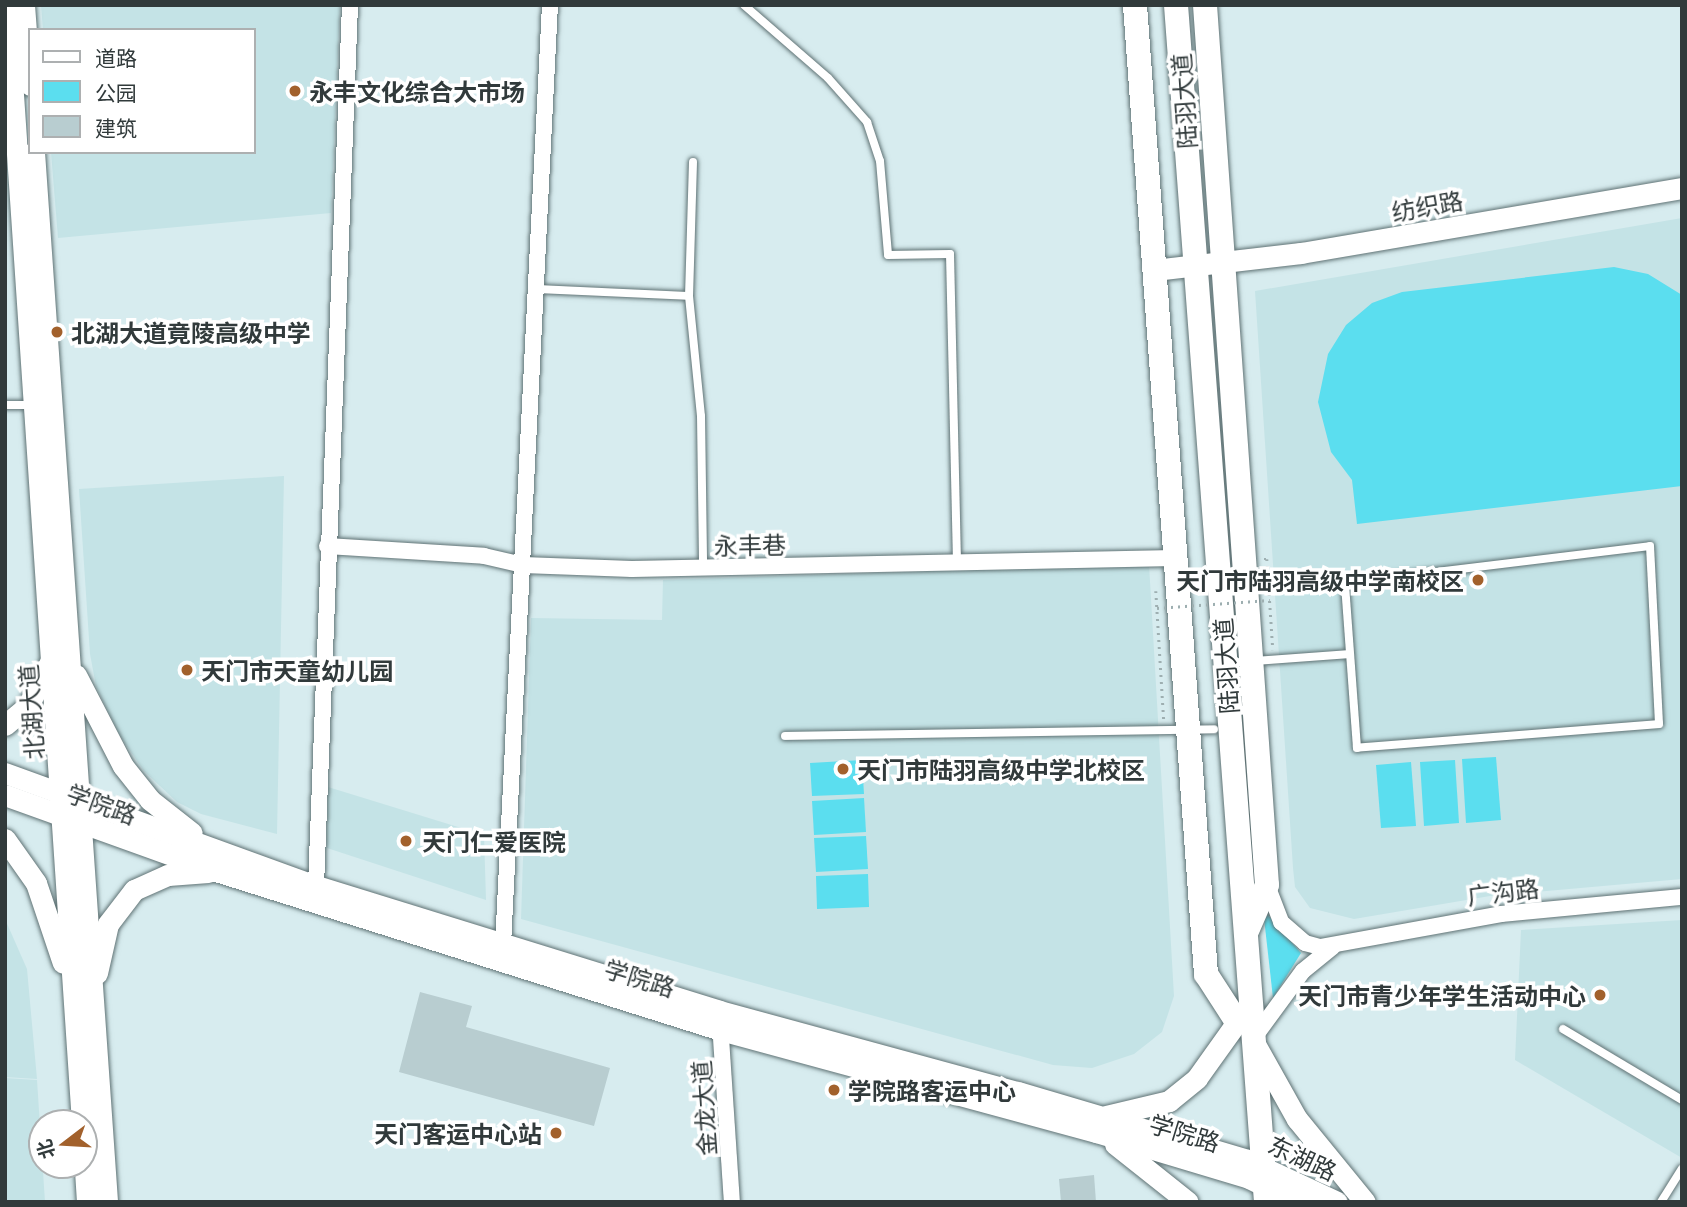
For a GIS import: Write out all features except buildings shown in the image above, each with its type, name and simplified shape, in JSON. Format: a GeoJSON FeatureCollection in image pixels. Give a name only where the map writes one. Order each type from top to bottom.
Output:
{"type":"FeatureCollection","features":[{"type":"Feature","properties":{"kind":"main road","name":"北湖大道"},"geometry":{"type":"LineString","coordinates":[[7,5],[43,406],[83,997],[107,1202]]}},
{"type":"Feature","properties":{"kind":"main road"},"geometry":{"type":"LineString","coordinates":[[24,5],[28,58]]}},
{"type":"Feature","properties":{"kind":"main road"},"geometry":{"type":"LineString","coordinates":[[1135,5],[1154,270],[1165,559],[1176,730],[1206,974],[1245,1031],[1297,1119],[1365,1202]]}},
{"type":"Feature","properties":{"kind":"main road","name":"陆羽大道"},"geometry":{"type":"LineString","coordinates":[[1161,5],[1224,663],[1245,937],[1245,1031]]}},
{"type":"Feature","properties":{"kind":"main road","name":"陆羽大道"},"geometry":{"type":"LineString","coordinates":[[1176,5],[1214,729],[1245,1031],[1257,1182]]}},
{"type":"Feature","properties":{"kind":"main road"},"geometry":{"type":"LineString","coordinates":[[1206,5],[1267,886],[1245,937]]}},
{"type":"Feature","properties":{"kind":"main road","name":"北湖大道"},"geometry":{"type":"LineString","coordinates":[[34,154],[43,406]]}},
{"type":"Feature","properties":{"kind":"main road","name":"纺织路"},"geometry":{"type":"LineString","coordinates":[[1154,270],[1301,253],[1682,188]]}},
{"type":"Feature","properties":{"kind":"main road"},"geometry":{"type":"LineString","coordinates":[[5,725],[27,706],[61,657],[100,728],[137,785],[218,861]]}},
{"type":"Feature","properties":{"kind":"main road","name":"学院路"},"geometry":{"type":"LineString","coordinates":[[5,773],[70,797],[218,861],[720,1020],[1098,1124],[1257,1182]]}},
{"type":"Feature","properties":{"kind":"main road","name":"学院路"},"geometry":{"type":"LineString","coordinates":[[5,795],[71,820],[316,886],[503,945],[720,1020]]}},
{"type":"Feature","properties":{"kind":"main road"},"geometry":{"type":"LineString","coordinates":[[5,839],[36,883],[83,997]]}},
{"type":"Feature","properties":{"kind":"main road"},"geometry":{"type":"LineString","coordinates":[[83,997],[108,924],[134,890],[168,875],[218,861]]}},
{"type":"Feature","properties":{"kind":"main road","name":"北湖大道"},"geometry":{"type":"LineString","coordinates":[[82,1109],[83,997]]}},
{"type":"Feature","properties":{"kind":"main road"},"geometry":{"type":"LineString","coordinates":[[1098,1124],[1169,1101],[1245,1031]]}},
{"type":"Feature","properties":{"kind":"main road"},"geometry":{"type":"LineString","coordinates":[[1098,1124],[1188,1202]]}},
{"type":"Feature","properties":{"kind":"main road"},"geometry":{"type":"LineString","coordinates":[[86,1179],[87,1202]]}},
{"type":"Feature","properties":{"kind":"main road","name":"东湖路"},"geometry":{"type":"LineString","coordinates":[[1257,1182],[1298,1202]]}},
{"type":"Feature","properties":{"kind":"main road","name":"东湖路"},"geometry":{"type":"LineString","coordinates":[[1257,1182],[1338,1202]]}},
{"type":"Feature","properties":{"kind":"street"},"geometry":{"type":"LineString","coordinates":[[316,886],[327,546],[350,5]]}},
{"type":"Feature","properties":{"kind":"street"},"geometry":{"type":"LineString","coordinates":[[503,945],[550,5]]}},
{"type":"Feature","properties":{"kind":"street","name":"永丰巷"},"geometry":{"type":"LineString","coordinates":[[327,546],[484,556],[523,565],[703,568],[1165,559]]}},
{"type":"Feature","properties":{"kind":"street"},"geometry":{"type":"LineString","coordinates":[[1267,886],[1273,909],[1292,933],[1305,943],[1333,947]]}},
{"type":"Feature","properties":{"kind":"street","name":"广沟路"},"geometry":{"type":"LineString","coordinates":[[1333,947],[1463,919],[1682,897]]}},
{"type":"Feature","properties":{"kind":"street"},"geometry":{"type":"LineString","coordinates":[[1245,1031],[1303,971],[1333,947]]}},
{"type":"Feature","properties":{"kind":"street","name":"金龙大道"},"geometry":{"type":"LineString","coordinates":[[720,1020],[732,1202]]}},
{"type":"Feature","properties":{"kind":"lane"},"geometry":{"type":"LineString","coordinates":[[744,5],[828,78],[867,122],[880,161],[888,255],[950,254],[957,563]]}},
{"type":"Feature","properties":{"kind":"lane"},"geometry":{"type":"LineString","coordinates":[[693,162],[689,296],[701,416],[703,568]]}},
{"type":"Feature","properties":{"kind":"lane"},"geometry":{"type":"LineString","coordinates":[[536,289],[689,296]]}},
{"type":"Feature","properties":{"kind":"lane"},"geometry":{"type":"LineString","coordinates":[[5,405],[43,406]]}},
{"type":"Feature","properties":{"kind":"lane"},"geometry":{"type":"LineString","coordinates":[[1650,546],[1659,724],[1357,748],[1350,654],[1345,583],[1650,546]]}},
{"type":"Feature","properties":{"kind":"lane"},"geometry":{"type":"LineString","coordinates":[[1224,663],[1350,654]]}},
{"type":"Feature","properties":{"kind":"lane"},"geometry":{"type":"LineString","coordinates":[[785,736],[1214,729]]}},
{"type":"Feature","properties":{"kind":"lane"},"geometry":{"type":"LineString","coordinates":[[1563,1029],[1682,1100]]}},
{"type":"Feature","properties":{"kind":"lane"},"geometry":{"type":"LineString","coordinates":[[1661,1202],[1682,1169]]}},
{"type":"Feature","properties":{"kind":"path"},"geometry":{"type":"LineString","coordinates":[[1165,559],[1157,608],[1176,730]]}},
{"type":"Feature","properties":{"kind":"path"},"geometry":{"type":"LineString","coordinates":[[1267,559],[1272,636]]}},
{"type":"Feature","properties":{"kind":"path"},"geometry":{"type":"LineString","coordinates":[[1157,608],[1270,600]]}},
{"type":"Feature","properties":{"kind":"shaded area","name":"永丰文化综合大市场"},"geometry":{"type":"Polygon","coordinates":[[[41,5],[340,5],[331,213],[58,238],[51,154],[256,154],[256,28],[43,28],[41,5]]]}},
{"type":"Feature","properties":{"kind":"shaded area","name":"天门市陆羽高级中学南校区"},"geometry":{"type":"Polygon","coordinates":[[[1682,218],[1682,879],[1490,896],[1354,919],[1310,908],[1295,887],[1293,868],[1255,291],[1682,218]]]}},
{"type":"Feature","properties":{"kind":"shaded area","name":"天门市天童幼儿园"},"geometry":{"type":"Polygon","coordinates":[[[284,476],[277,834],[201,814],[177,802],[144,771],[118,733],[96,686],[90,654],[79,489],[284,476]]]}},
{"type":"Feature","properties":{"kind":"shaded area","name":"天门市陆羽高级中学北校区"},"geometry":{"type":"Polygon","coordinates":[[[1149,564],[1174,996],[1162,1032],[1134,1054],[1092,1068],[1053,1065],[521,919],[531,618],[662,620],[663,580],[1149,564]]]}},
{"type":"Feature","properties":{"kind":"shaded area","name":"天门仁爱医院"},"geometry":{"type":"Polygon","coordinates":[[[328,787],[484,835],[486,900],[327,848],[328,787]]]}},
{"type":"Feature","properties":{"kind":"shaded area"},"geometry":{"type":"Polygon","coordinates":[[[5,919],[27,969],[37,1079],[5,1077],[5,919]]]}},
{"type":"Feature","properties":{"kind":"shaded area","name":"天门市青少年学生活动中心"},"geometry":{"type":"Polygon","coordinates":[[[1682,920],[1682,1158],[1515,1060],[1521,930],[1682,920]]]}},
{"type":"Feature","properties":{"kind":"shaded area"},"geometry":{"type":"Polygon","coordinates":[[[5,1078],[37,1080],[39,1109],[28,1109],[28,1179],[43,1179],[45,1202],[5,1202],[5,1078]]]}},
{"type":"Feature","properties":{"kind":"green space"},"geometry":{"type":"Polygon","coordinates":[[[1614,267],[1648,274],[1682,295],[1682,486],[1357,524],[1352,480],[1331,452],[1318,402],[1328,354],[1346,325],[1372,303],[1402,292],[1614,267]]]}},
{"type":"Feature","properties":{"kind":"green space"},"geometry":{"type":"Polygon","coordinates":[[[1496,757],[1501,820],[1466,823],[1462,759],[1496,757]]]}},
{"type":"Feature","properties":{"kind":"green space"},"geometry":{"type":"Polygon","coordinates":[[[862,760],[864,794],[812,796],[810,763],[862,760]]]}},
{"type":"Feature","properties":{"kind":"green space"},"geometry":{"type":"Polygon","coordinates":[[[1455,760],[1459,823],[1424,826],[1420,762],[1455,760]]]}},
{"type":"Feature","properties":{"kind":"green space"},"geometry":{"type":"Polygon","coordinates":[[[1411,762],[1416,826],[1381,828],[1376,765],[1411,762]]]}},
{"type":"Feature","properties":{"kind":"green space"},"geometry":{"type":"Polygon","coordinates":[[[864,798],[866,832],[814,835],[812,801],[864,798]]]}},
{"type":"Feature","properties":{"kind":"green space"},"geometry":{"type":"Polygon","coordinates":[[[866,836],[868,869],[816,872],[814,838],[866,836]]]}},
{"type":"Feature","properties":{"kind":"green space"},"geometry":{"type":"Polygon","coordinates":[[[868,874],[869,907],[817,909],[816,876],[868,874]]]}},
{"type":"Feature","properties":{"kind":"green space"},"geometry":{"type":"Polygon","coordinates":[[[1268,915],[1301,953],[1273,998],[1264,918],[1268,915]]]}},
{"type":"Feature","properties":{"kind":"place","name":"永丰文化综合大市场"},"geometry":{"type":"Point","coordinates":[295,91]}},
{"type":"Feature","properties":{"kind":"place","name":"北湖大道竟陵高级中学"},"geometry":{"type":"Point","coordinates":[57,332]}},
{"type":"Feature","properties":{"kind":"place","name":"天门市陆羽高级中学南校区"},"geometry":{"type":"Point","coordinates":[1478,580]}},
{"type":"Feature","properties":{"kind":"place","name":"天门市天童幼儿园"},"geometry":{"type":"Point","coordinates":[187,670]}},
{"type":"Feature","properties":{"kind":"place","name":"天门市陆羽高级中学北校区"},"geometry":{"type":"Point","coordinates":[843,769]}},
{"type":"Feature","properties":{"kind":"place","name":"天门仁爱医院"},"geometry":{"type":"Point","coordinates":[406,841]}},
{"type":"Feature","properties":{"kind":"place","name":"天门市青少年学生活动中心"},"geometry":{"type":"Point","coordinates":[1600,995]}},
{"type":"Feature","properties":{"kind":"place","name":"学院路客运中心"},"geometry":{"type":"Point","coordinates":[834,1090]}},
{"type":"Feature","properties":{"kind":"place","name":"天门客运中心站"},"geometry":{"type":"Point","coordinates":[556,1133]}}]}
